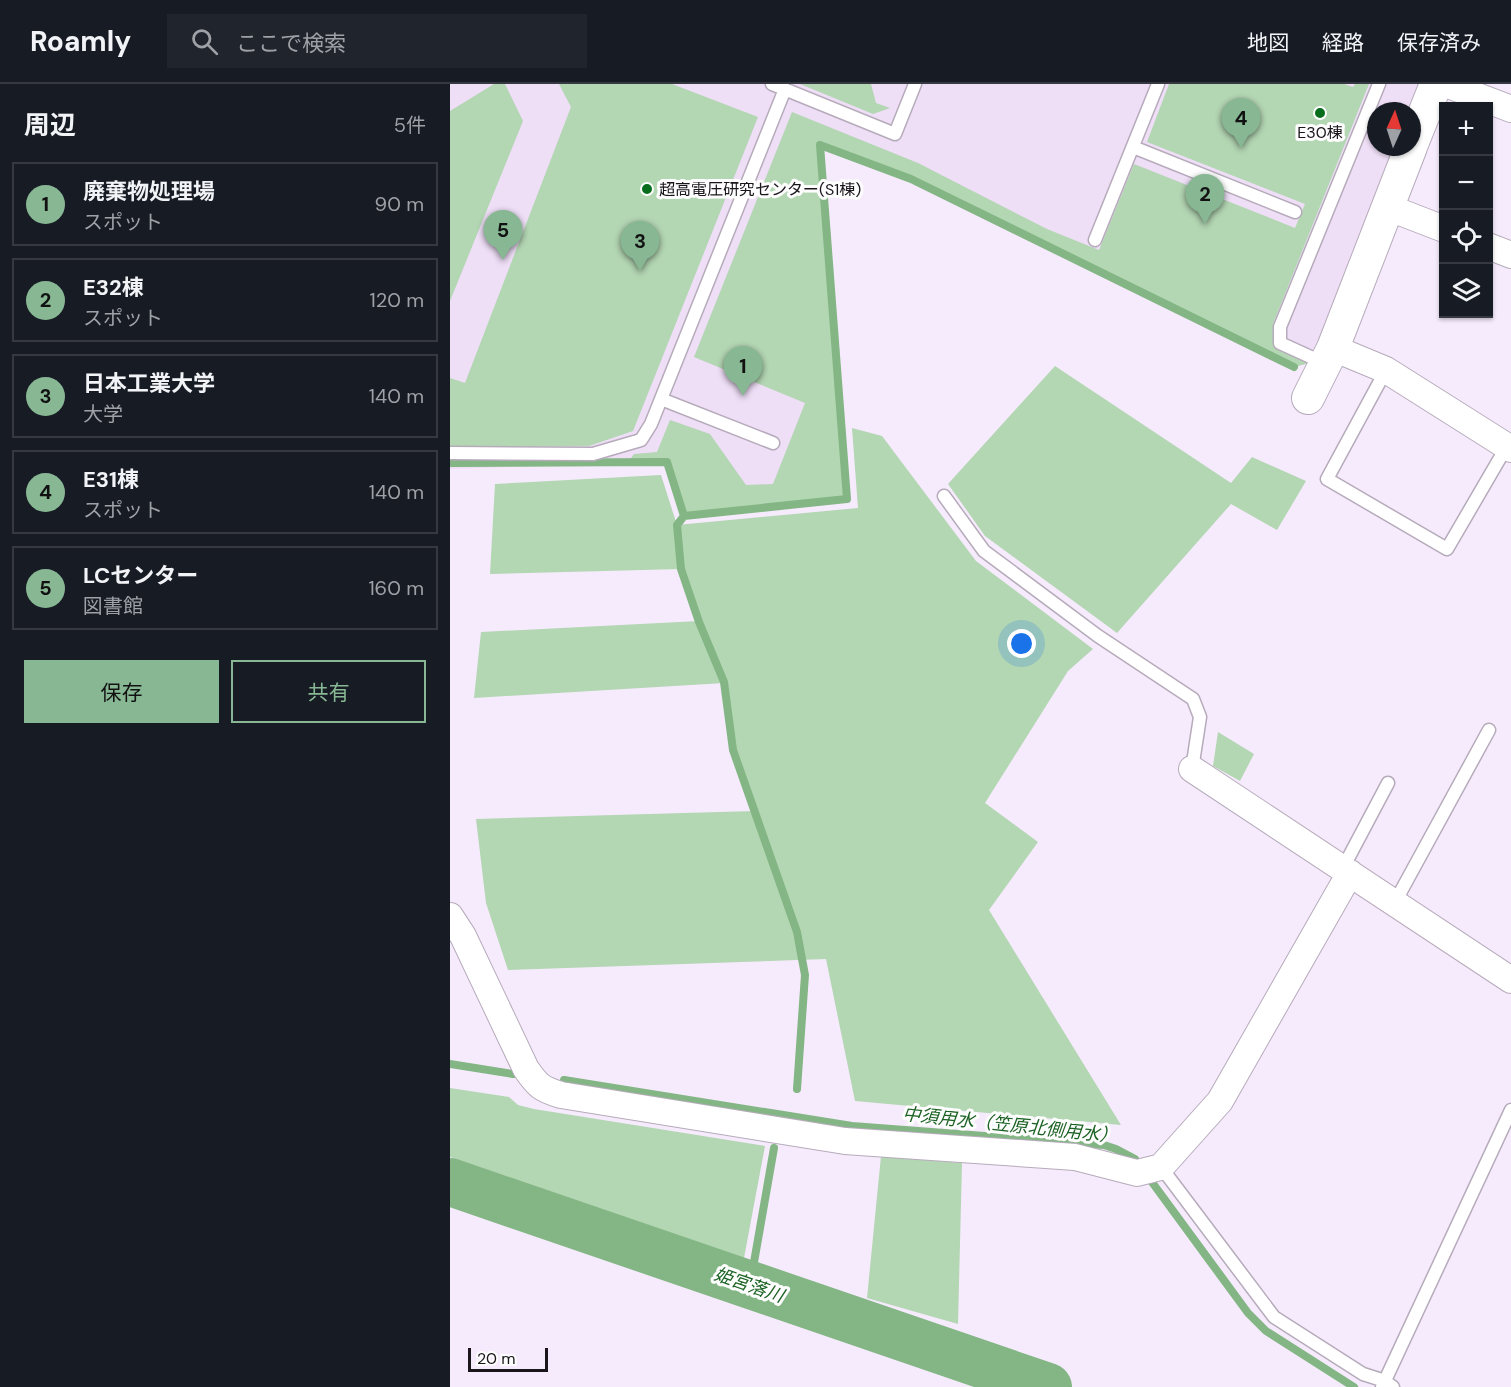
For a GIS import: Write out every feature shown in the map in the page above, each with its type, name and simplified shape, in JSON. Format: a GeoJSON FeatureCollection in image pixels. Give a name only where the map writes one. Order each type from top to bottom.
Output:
{"type":"FeatureCollection","features":[{"type":"Feature","properties":{"kind":"street"},"geometry":{"type":"LineString","coordinates":[[1421,123],[1436,84]]}},
{"type":"Feature","properties":{"kind":"street"},"geometry":{"type":"LineString","coordinates":[[1446,84],[1511,110]]}},
{"type":"Feature","properties":{"kind":"street"},"geometry":{"type":"LineString","coordinates":[[1308,398],[1329,356],[1408,156]]}},
{"type":"Feature","properties":{"kind":"street"},"geometry":{"type":"LineString","coordinates":[[1387,207],[1439,227]]}},
{"type":"Feature","properties":{"kind":"street"},"geometry":{"type":"LineString","coordinates":[[1493,248],[1511,255]]}},
{"type":"Feature","properties":{"kind":"street"},"geometry":{"type":"LineString","coordinates":[[1329,356],[1386,370],[1509,448]]}},
{"type":"Feature","properties":{"kind":"street"},"geometry":{"type":"LineString","coordinates":[[1192,769],[1511,980]]}},
{"type":"Feature","properties":{"kind":"street"},"geometry":{"type":"LineString","coordinates":[[450,916],[463,936],[526,1069],[543,1090],[561,1095],[845,1141],[1075,1157],[1137,1173],[1161,1167],[1220,1101],[1346,871]]}},
{"type":"Feature","properties":{"kind":"lane"},"geometry":{"type":"LineString","coordinates":[[772,84],[895,134],[915,84]]}},
{"type":"Feature","properties":{"kind":"lane"},"geometry":{"type":"LineString","coordinates":[[1095,240],[1158,84]]}},
{"type":"Feature","properties":{"kind":"lane"},"geometry":{"type":"LineString","coordinates":[[1329,356],[1280,343],[1280,327],[1379,84]]}},
{"type":"Feature","properties":{"kind":"lane"},"geometry":{"type":"LineString","coordinates":[[450,453],[594,454],[640,440],[651,424],[785,89]]}},
{"type":"Feature","properties":{"kind":"lane"},"geometry":{"type":"LineString","coordinates":[[1132,147],[1295,212]]}},
{"type":"Feature","properties":{"kind":"lane"},"geometry":{"type":"LineString","coordinates":[[1386,370],[1327,479],[1447,549],[1509,448]]}},
{"type":"Feature","properties":{"kind":"lane"},"geometry":{"type":"LineString","coordinates":[[661,399],[772,443]]}},
{"type":"Feature","properties":{"kind":"lane"},"geometry":{"type":"LineString","coordinates":[[944,496],[984,551],[1098,636],[1193,699],[1200,717],[1192,769]]}},
{"type":"Feature","properties":{"kind":"lane"},"geometry":{"type":"LineString","coordinates":[[1394,904],[1489,730]]}},
{"type":"Feature","properties":{"kind":"lane"},"geometry":{"type":"LineString","coordinates":[[1346,871],[1388,783]]}},
{"type":"Feature","properties":{"kind":"lane"},"geometry":{"type":"LineString","coordinates":[[1161,1167],[1274,1317],[1363,1374],[1387,1385],[1511,1110]]}},
{"type":"Feature","properties":{"kind":"shaded area"},"geometry":{"type":"Polygon","coordinates":[[[450,84],[1420,84],[1413,102],[1367,102],[1367,156],[1391,156],[1310,363],[1294,367],[911,179],[820,145],[847,499],[684,516],[667,462],[450,469],[450,84]]]}},
{"type":"Feature","properties":{"kind":"green space"},"geometry":{"type":"Polygon","coordinates":[[[494,84],[505,84],[523,121],[450,301],[450,111],[494,84]]]}},
{"type":"Feature","properties":{"kind":"green space"},"geometry":{"type":"Polygon","coordinates":[[[559,84],[672,84],[758,117],[633,431],[589,446],[450,447],[450,378],[465,383],[571,107],[559,84]]]}},
{"type":"Feature","properties":{"kind":"green space"},"geometry":{"type":"Polygon","coordinates":[[[800,84],[871,84],[876,103],[890,108],[873,114],[800,84]]]}},
{"type":"Feature","properties":{"kind":"green space"},"geometry":{"type":"Polygon","coordinates":[[[1169,84],[1344,84],[1353,87],[1355,84],[1369,84],[1273,324],[1273,343],[1310,363],[1294,367],[911,179],[820,145],[847,499],[684,516],[667,463],[627,464],[634,454],[657,452],[670,420],[710,434],[746,485],[773,484],[805,403],[694,357],[792,112],[918,163],[1047,229],[1099,250],[1134,164],[1295,228],[1305,204],[1147,142],[1169,84]]]}},
{"type":"Feature","properties":{"kind":"green space"},"geometry":{"type":"Polygon","coordinates":[[[1055,366],[1231,483],[1252,457],[1306,481],[1277,530],[1231,504],[1117,633],[985,536],[948,484],[1055,366]]]}},
{"type":"Feature","properties":{"kind":"green space"},"geometry":{"type":"Polygon","coordinates":[[[852,428],[882,436],[976,561],[1093,649],[1068,671],[985,803],[1038,842],[989,910],[1121,1125],[855,1101],[826,959],[508,970],[486,903],[476,819],[755,811],[733,750],[724,683],[474,698],[481,632],[699,621],[681,569],[490,574],[495,484],[661,475],[677,525],[858,508],[852,428]]]}},
{"type":"Feature","properties":{"kind":"green space"},"geometry":{"type":"Polygon","coordinates":[[[1218,732],[1254,754],[1240,781],[1213,766],[1218,732]]]}},
{"type":"Feature","properties":{"kind":"green space"},"geometry":{"type":"Polygon","coordinates":[[[450,1088],[509,1097],[518,1105],[534,1109],[765,1146],[744,1258],[450,1157],[450,1088]]]}},
{"type":"Feature","properties":{"kind":"green space"},"geometry":{"type":"Polygon","coordinates":[[[881,1156],[962,1163],[958,1324],[867,1298],[881,1156]]]}},
{"type":"Feature","properties":{"kind":"waterway"},"geometry":{"type":"LineString","coordinates":[[797,1089],[805,975],[797,932],[733,750],[724,682],[699,622],[681,569],[677,525],[684,516],[847,499],[820,145],[911,179],[1294,367]]}},
{"type":"Feature","properties":{"kind":"waterway"},"geometry":{"type":"LineString","coordinates":[[450,463],[667,462],[684,516]]}},
{"type":"Feature","properties":{"kind":"waterway","name":"中須用水（笠原北側用水）"},"geometry":{"type":"LineString","coordinates":[[450,1064],[513,1074]]}},
{"type":"Feature","properties":{"kind":"waterway","name":"中須用水（笠原北側用水）"},"geometry":{"type":"LineString","coordinates":[[564,1080],[852,1126],[1104,1145],[1116,1149],[1135,1159],[1248,1313],[1266,1331],[1354,1387]]}},
{"type":"Feature","properties":{"kind":"waterway"},"geometry":{"type":"LineString","coordinates":[[750,1285],[774,1148]]}},
{"type":"Feature","properties":{"kind":"waterway","name":"姫宮落川"},"geometry":{"type":"LineString","coordinates":[[450,1182],[1048,1387]]}},
{"type":"Feature","properties":{"kind":"place","name":"E30棟"},"geometry":{"type":"Point","coordinates":[1320,113]}},
{"type":"Feature","properties":{"kind":"place","name":"E31棟"},"geometry":{"type":"Point","coordinates":[1241,148]}},
{"type":"Feature","properties":{"kind":"place","name":"超高電圧研究センター(S1棟)"},"geometry":{"type":"Point","coordinates":[647,189]}},
{"type":"Feature","properties":{"kind":"place","name":"E32棟"},"geometry":{"type":"Point","coordinates":[1205,224]}},
{"type":"Feature","properties":{"kind":"place","name":"LCセンター"},"geometry":{"type":"Point","coordinates":[503,260]}},
{"type":"Feature","properties":{"kind":"place","name":"日本工業大学"},"geometry":{"type":"Point","coordinates":[640,271]}},
{"type":"Feature","properties":{"kind":"place","name":"廃棄物処理場"},"geometry":{"type":"Point","coordinates":[743,396]}}]}
